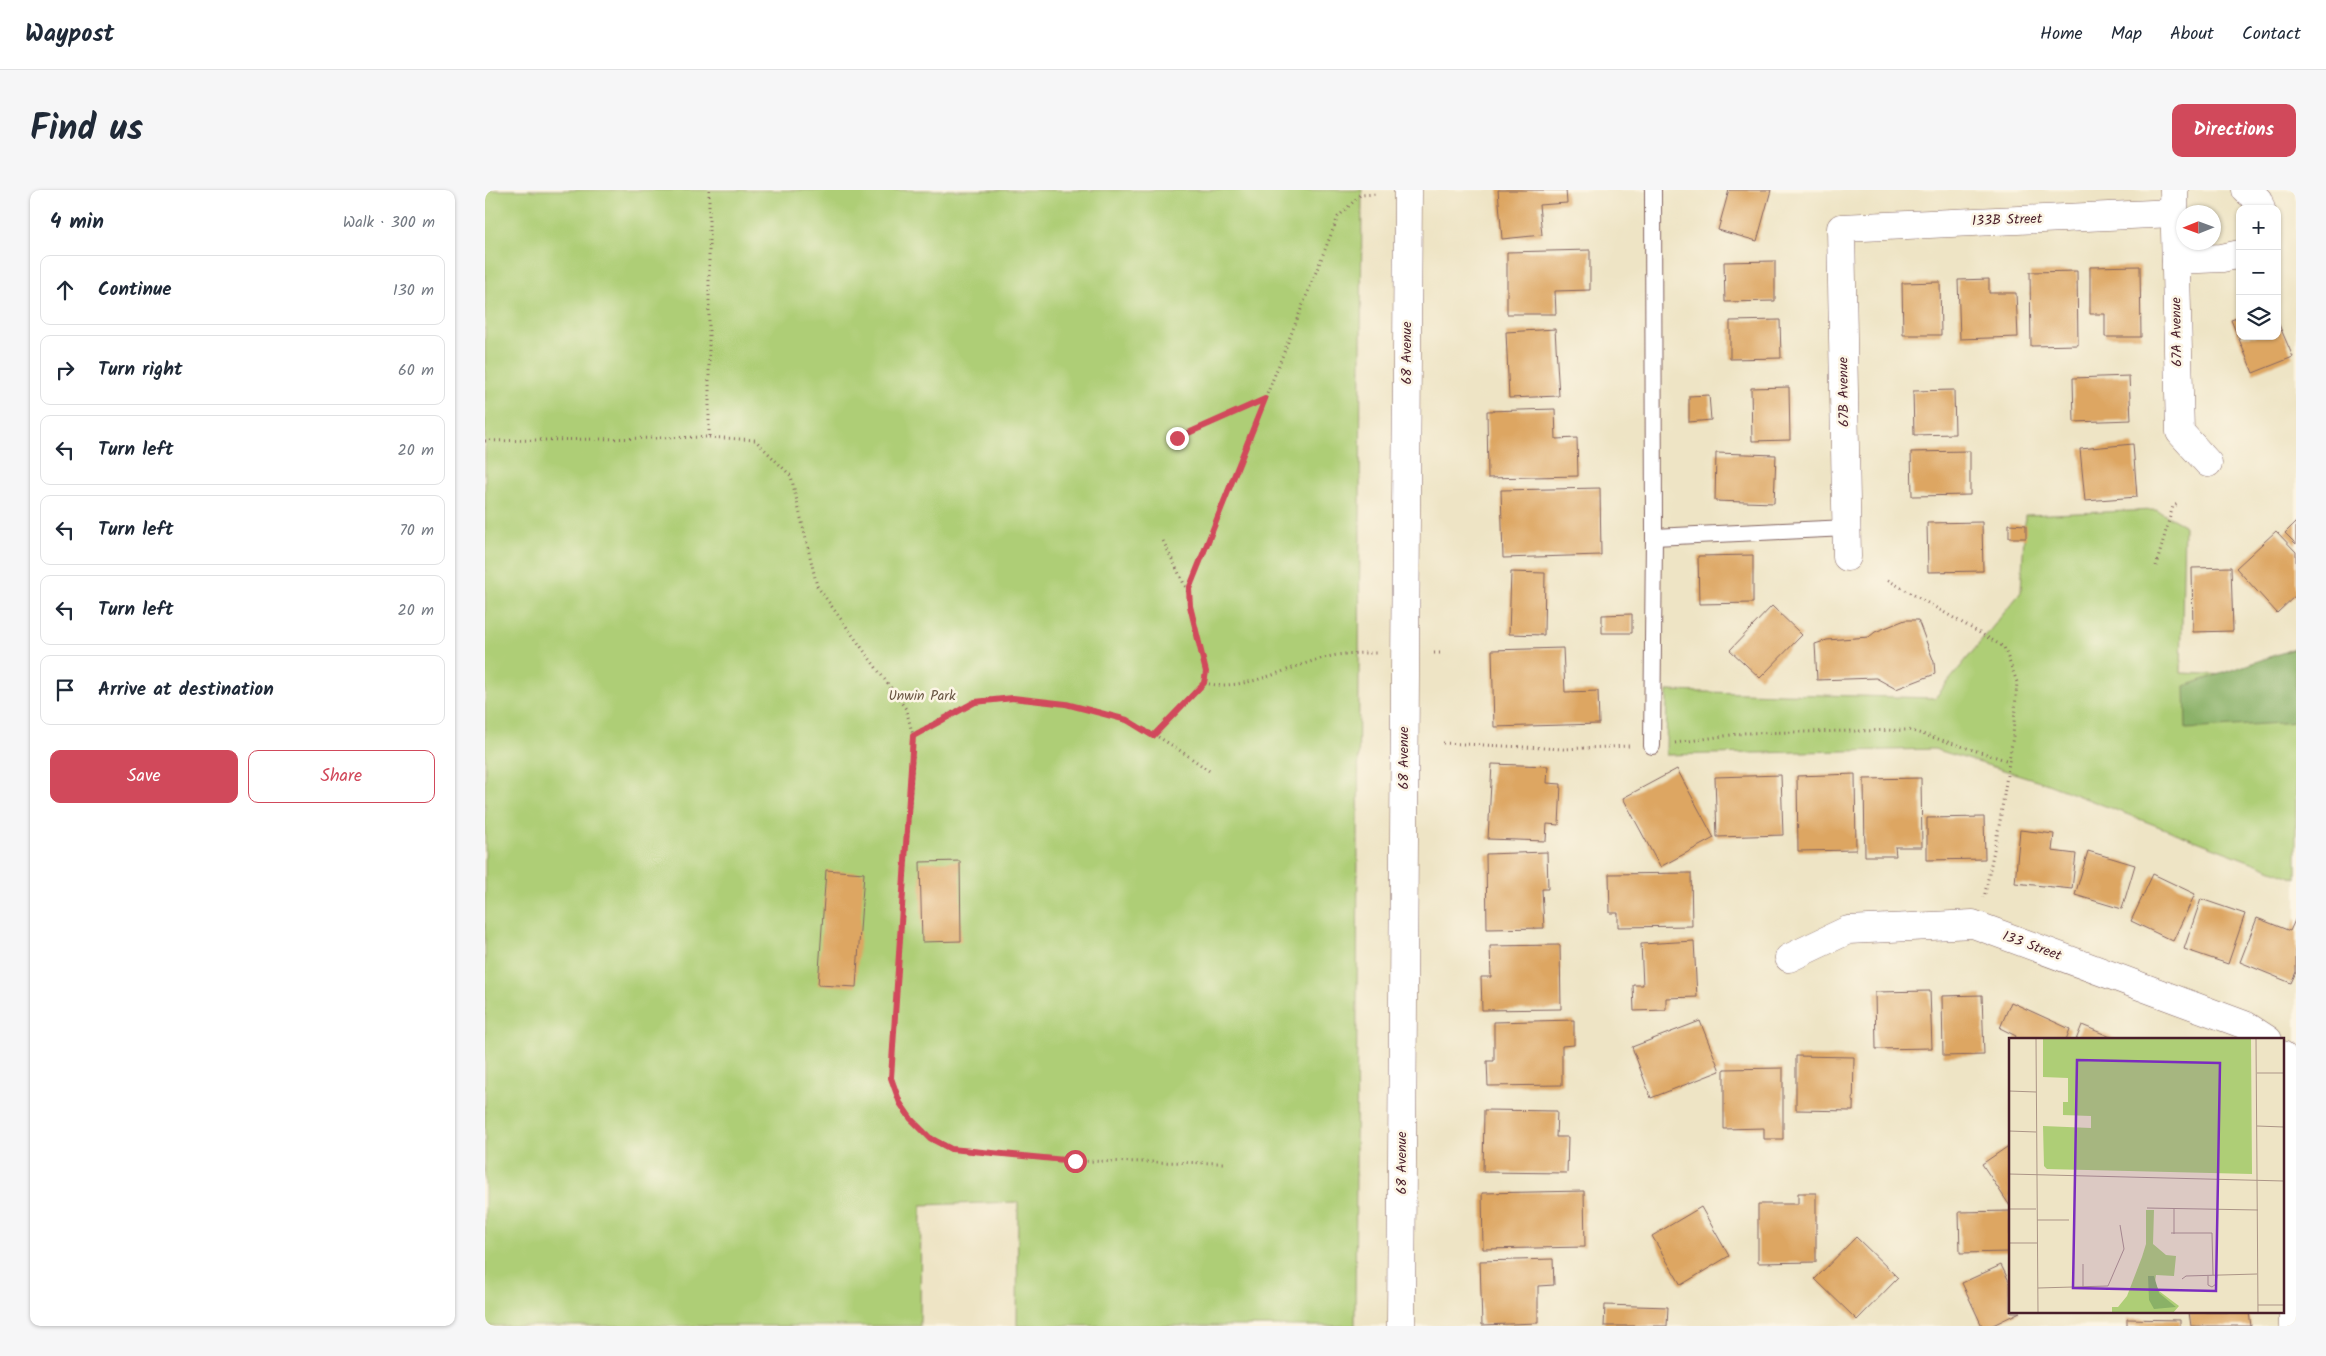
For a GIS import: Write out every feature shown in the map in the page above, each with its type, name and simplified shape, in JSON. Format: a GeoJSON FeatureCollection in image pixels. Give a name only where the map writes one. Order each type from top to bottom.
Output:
{"type":"FeatureCollection","features":[{"type":"Feature","properties":{"kind":"street","name":"68 Avenue"},"geometry":{"type":"LineString","coordinates":[[1401,1326],[1408,190]]}},
{"type":"Feature","properties":{"kind":"street"},"geometry":{"type":"LineString","coordinates":[[2246,190],[2258,200],[2260,205]]}},
{"type":"Feature","properties":{"kind":"street","name":"133B Street"},"geometry":{"type":"LineString","coordinates":[[1841,228],[2174,202]]}},
{"type":"Feature","properties":{"kind":"street","name":"67A Avenue"},"geometry":{"type":"LineString","coordinates":[[2174,202],[2180,432],[2208,463]]}},
{"type":"Feature","properties":{"kind":"street","name":"67B Avenue"},"geometry":{"type":"LineString","coordinates":[[1841,228],[1847,557]]}},
{"type":"Feature","properties":{"kind":"street"},"geometry":{"type":"LineString","coordinates":[[2176,260],[2222,258],[2236,255]]}},
{"type":"Feature","properties":{"kind":"street","name":"133 Street"},"geometry":{"type":"LineString","coordinates":[[1789,958],[1848,930],[1973,924],[2245,1025],[2265,1038]]}},
{"type":"Feature","properties":{"kind":"street"},"geometry":{"type":"LineString","coordinates":[[2284,1057],[2291,1080],[2293,1101],[2287,1248],[2293,1326]]}},
{"type":"Feature","properties":{"kind":"lane"},"geometry":{"type":"LineString","coordinates":[[1651,746],[1654,537],[1653,190]]}},
{"type":"Feature","properties":{"kind":"lane"},"geometry":{"type":"LineString","coordinates":[[1654,537],[1847,528]]}},
{"type":"Feature","properties":{"kind":"path"},"geometry":{"type":"LineString","coordinates":[[709,190],[709,438]]}},
{"type":"Feature","properties":{"kind":"path"},"geometry":{"type":"LineString","coordinates":[[1153,736],[1204,683],[1206,672],[1190,606],[1189,594],[1193,578],[1338,217],[1360,195],[1377,194]]}},
{"type":"Feature","properties":{"kind":"path"},"geometry":{"type":"LineString","coordinates":[[1177,438],[1265,399]]}},
{"type":"Feature","properties":{"kind":"path"},"geometry":{"type":"LineString","coordinates":[[485,441],[709,438],[755,440],[791,476],[817,586],[906,709],[913,736],[891,1078],[900,1103],[930,1138],[951,1149],[1075,1161],[1225,1163]]}},
{"type":"Feature","properties":{"kind":"path"},"geometry":{"type":"LineString","coordinates":[[2155,566],[2173,506],[2178,504]]}},
{"type":"Feature","properties":{"kind":"path"},"geometry":{"type":"LineString","coordinates":[[1163,541],[1189,594]]}},
{"type":"Feature","properties":{"kind":"path"},"geometry":{"type":"LineString","coordinates":[[1888,580],[2004,647],[2017,682],[2009,761],[1983,905]]}},
{"type":"Feature","properties":{"kind":"path"},"geometry":{"type":"LineString","coordinates":[[1204,683],[1220,686],[1251,682],[1321,658],[1348,653],[1378,654]]}},
{"type":"Feature","properties":{"kind":"path"},"geometry":{"type":"LineString","coordinates":[[913,736],[975,702],[1013,698],[1066,704],[1127,720],[1193,758],[1212,773]]}},
{"type":"Feature","properties":{"kind":"path"},"geometry":{"type":"LineString","coordinates":[[1673,743],[1745,733],[1909,730],[2009,761]]}},
{"type":"Feature","properties":{"kind":"path"},"geometry":{"type":"LineString","coordinates":[[1443,744],[1563,749],[1630,746]]}},
{"type":"Feature","properties":{"kind":"green space","name":"Unwin Park"},"geometry":{"type":"Polygon","coordinates":[[[485,190],[1362,190],[1355,1326],[1017,1326],[1018,1202],[921,1205],[920,1326],[485,1326],[485,190]]]}},
{"type":"Feature","properties":{"kind":"green space"},"geometry":{"type":"Polygon","coordinates":[[[2156,510],[2184,525],[2181,673],[2233,675],[2296,647],[2296,879],[2040,781],[1934,749],[1666,755],[1667,691],[1935,698],[2021,592],[2025,515],[2156,510]]]}},
{"type":"Feature","properties":{"kind":"green space"},"geometry":{"type":"Polygon","coordinates":[[[2296,648],[2296,722],[2186,729],[2185,686],[2296,648]]]}},
{"type":"Feature","properties":{"kind":"building"},"geometry":{"type":"Polygon","coordinates":[[[1498,190],[1566,190],[1567,203],[1539,205],[1542,235],[1502,239],[1498,190]]]}},
{"type":"Feature","properties":{"kind":"building"},"geometry":{"type":"Polygon","coordinates":[[[1729,190],[1771,190],[1757,241],[1718,230],[1729,190]]]}},
{"type":"Feature","properties":{"kind":"building"},"geometry":{"type":"Polygon","coordinates":[[[1590,250],[1590,290],[1555,291],[1556,314],[1507,314],[1507,252],[1590,250]]]}},
{"type":"Feature","properties":{"kind":"building"},"geometry":{"type":"Polygon","coordinates":[[[1775,261],[1775,301],[1725,302],[1724,262],[1775,261]]]}},
{"type":"Feature","properties":{"kind":"building"},"geometry":{"type":"Polygon","coordinates":[[[2140,266],[2141,337],[2105,337],[2105,314],[2090,314],[2090,267],[2140,266]]]}},
{"type":"Feature","properties":{"kind":"building"},"geometry":{"type":"Polygon","coordinates":[[[2077,271],[2078,345],[2031,346],[2030,272],[2077,271]]]}},
{"type":"Feature","properties":{"kind":"building"},"geometry":{"type":"Polygon","coordinates":[[[1989,279],[1989,293],[2016,293],[2018,337],[1960,339],[1958,280],[1989,279]]]}},
{"type":"Feature","properties":{"kind":"building"},"geometry":{"type":"Polygon","coordinates":[[[1940,282],[1941,335],[1903,335],[1902,283],[1940,282]]]}},
{"type":"Feature","properties":{"kind":"building"},"geometry":{"type":"Polygon","coordinates":[[[2236,318],[2236,332],[2231,320],[2236,318]]]}},
{"type":"Feature","properties":{"kind":"building"},"geometry":{"type":"Polygon","coordinates":[[[1780,320],[1781,358],[1730,359],[1730,321],[1780,320]]]}},
{"type":"Feature","properties":{"kind":"building"},"geometry":{"type":"Polygon","coordinates":[[[1555,329],[1559,396],[1509,398],[1506,332],[1555,329]]]}},
{"type":"Feature","properties":{"kind":"building"},"geometry":{"type":"Polygon","coordinates":[[[2281,329],[2293,357],[2253,373],[2239,340],[2281,340],[2281,329]]]}},
{"type":"Feature","properties":{"kind":"building"},"geometry":{"type":"Polygon","coordinates":[[[2129,376],[2131,420],[2074,422],[2073,378],[2129,376]]]}},
{"type":"Feature","properties":{"kind":"building"},"geometry":{"type":"Polygon","coordinates":[[[1789,387],[1790,440],[1752,441],[1751,388],[1789,387]]]}},
{"type":"Feature","properties":{"kind":"building"},"geometry":{"type":"Polygon","coordinates":[[[1954,390],[1955,434],[1914,435],[1913,391],[1954,390]]]}},
{"type":"Feature","properties":{"kind":"building"},"geometry":{"type":"Polygon","coordinates":[[[1709,395],[1711,420],[1689,422],[1689,396],[1709,395]]]}},
{"type":"Feature","properties":{"kind":"building"},"geometry":{"type":"Polygon","coordinates":[[[1555,409],[1556,439],[1577,438],[1578,476],[1488,478],[1487,411],[1555,409]]]}},
{"type":"Feature","properties":{"kind":"building"},"geometry":{"type":"Polygon","coordinates":[[[2133,444],[2137,497],[2085,501],[2080,449],[2133,444]]]}},
{"type":"Feature","properties":{"kind":"building"},"geometry":{"type":"Polygon","coordinates":[[[1970,451],[1970,495],[1912,496],[1911,452],[1970,451]]]}},
{"type":"Feature","properties":{"kind":"building"},"geometry":{"type":"Polygon","coordinates":[[[1716,453],[1776,455],[1774,503],[1715,501],[1716,453]]]}},
{"type":"Feature","properties":{"kind":"building"},"geometry":{"type":"Polygon","coordinates":[[[1600,488],[1601,555],[1503,558],[1501,490],[1600,488]]]}},
{"type":"Feature","properties":{"kind":"building"},"geometry":{"type":"Polygon","coordinates":[[[1982,522],[1983,571],[1928,572],[1927,523],[1982,522]]]}},
{"type":"Feature","properties":{"kind":"building"},"geometry":{"type":"Polygon","coordinates":[[[2296,522],[2296,544],[2285,533],[2296,522]]]}},
{"type":"Feature","properties":{"kind":"building"},"geometry":{"type":"Polygon","coordinates":[[[2009,524],[2026,525],[2026,538],[2009,538],[2009,524]]]}},
{"type":"Feature","properties":{"kind":"building"},"geometry":{"type":"Polygon","coordinates":[[[2276,531],[2296,552],[2296,595],[2277,613],[2236,568],[2276,531]]]}},
{"type":"Feature","properties":{"kind":"building"},"geometry":{"type":"Polygon","coordinates":[[[1753,555],[1753,603],[1699,604],[1698,556],[1753,555]]]}},
{"type":"Feature","properties":{"kind":"building"},"geometry":{"type":"Polygon","coordinates":[[[2231,567],[2233,631],[2193,632],[2192,568],[2231,567]]]}},
{"type":"Feature","properties":{"kind":"building"},"geometry":{"type":"Polygon","coordinates":[[[1511,572],[1545,573],[1544,635],[1509,634],[1511,572]]]}},
{"type":"Feature","properties":{"kind":"building"},"geometry":{"type":"Polygon","coordinates":[[[1772,606],[1802,635],[1760,678],[1730,650],[1772,606]]]}},
{"type":"Feature","properties":{"kind":"building"},"geometry":{"type":"Polygon","coordinates":[[[1632,614],[1632,633],[1602,633],[1602,615],[1632,614]]]}},
{"type":"Feature","properties":{"kind":"building"},"geometry":{"type":"Polygon","coordinates":[[[1905,620],[1918,620],[1934,662],[1935,674],[1896,689],[1876,678],[1817,680],[1815,644],[1827,640],[1869,637],[1875,632],[1905,620]]]}},
{"type":"Feature","properties":{"kind":"building"},"geometry":{"type":"Polygon","coordinates":[[[1563,648],[1565,692],[1598,691],[1599,724],[1494,727],[1492,650],[1563,648]]]}},
{"type":"Feature","properties":{"kind":"building"},"geometry":{"type":"Polygon","coordinates":[[[1492,764],[1548,766],[1547,783],[1561,784],[1559,825],[1547,824],[1546,841],[1488,839],[1492,764]]]}},
{"type":"Feature","properties":{"kind":"building"},"geometry":{"type":"Polygon","coordinates":[[[1677,769],[1714,838],[1660,867],[1623,798],[1677,769]]]}},
{"type":"Feature","properties":{"kind":"building"},"geometry":{"type":"Polygon","coordinates":[[[1855,774],[1856,850],[1798,851],[1797,776],[1855,774]]]}},
{"type":"Feature","properties":{"kind":"building"},"geometry":{"type":"Polygon","coordinates":[[[1781,775],[1783,835],[1717,837],[1715,777],[1781,775]]]}},
{"type":"Feature","properties":{"kind":"building"},"geometry":{"type":"Polygon","coordinates":[[[1921,778],[1922,847],[1895,847],[1896,856],[1865,856],[1864,779],[1921,778]]]}},
{"type":"Feature","properties":{"kind":"building"},"geometry":{"type":"Polygon","coordinates":[[[1984,817],[1985,859],[1927,860],[1927,818],[1984,817]]]}},
{"type":"Feature","properties":{"kind":"building"},"geometry":{"type":"Polygon","coordinates":[[[2020,830],[2054,834],[2052,851],[2076,854],[2072,889],[2015,883],[2020,830]]]}},
{"type":"Feature","properties":{"kind":"building"},"geometry":{"type":"Polygon","coordinates":[[[2088,851],[2135,865],[2122,909],[2075,895],[2088,851]]]}},
{"type":"Feature","properties":{"kind":"building"},"geometry":{"type":"Polygon","coordinates":[[[1547,852],[1548,889],[1542,889],[1544,928],[1487,929],[1486,854],[1547,852]]]}},
{"type":"Feature","properties":{"kind":"building"},"geometry":{"type":"Polygon","coordinates":[[[960,861],[961,941],[922,942],[920,862],[960,861]]]}},
{"type":"Feature","properties":{"kind":"building"},"geometry":{"type":"Polygon","coordinates":[[[826,870],[864,873],[856,987],[818,985],[826,870]]]}},
{"type":"Feature","properties":{"kind":"building"},"geometry":{"type":"Polygon","coordinates":[[[1691,873],[1692,926],[1618,927],[1618,913],[1610,913],[1609,874],[1691,873]]]}},
{"type":"Feature","properties":{"kind":"building"},"geometry":{"type":"Polygon","coordinates":[[[2153,874],[2195,894],[2173,941],[2131,921],[2153,874]]]}},
{"type":"Feature","properties":{"kind":"building"},"geometry":{"type":"Polygon","coordinates":[[[2201,899],[2245,914],[2228,964],[2184,949],[2201,899]]]}},
{"type":"Feature","properties":{"kind":"building"},"geometry":{"type":"Polygon","coordinates":[[[2257,918],[2290,931],[2296,918],[2296,972],[2291,983],[2240,962],[2257,918]]]}},
{"type":"Feature","properties":{"kind":"building"},"geometry":{"type":"Polygon","coordinates":[[[1694,941],[1697,997],[1666,998],[1666,1010],[1634,1011],[1633,985],[1643,985],[1641,944],[1694,941]]]}},
{"type":"Feature","properties":{"kind":"building"},"geometry":{"type":"Polygon","coordinates":[[[1560,945],[1561,1009],[1482,1010],[1481,977],[1491,977],[1490,946],[1560,945]]]}},
{"type":"Feature","properties":{"kind":"building"},"geometry":{"type":"Polygon","coordinates":[[[1930,991],[1932,1048],[1876,1049],[1875,992],[1930,991]]]}},
{"type":"Feature","properties":{"kind":"building"},"geometry":{"type":"Polygon","coordinates":[[[1982,995],[1984,1055],[1943,1056],[1942,996],[1982,995]]]}},
{"type":"Feature","properties":{"kind":"building"},"geometry":{"type":"Polygon","coordinates":[[[2011,1002],[2070,1029],[2067,1038],[2015,1038],[2016,1036],[2000,1028],[2011,1002]]]}},
{"type":"Feature","properties":{"kind":"building"},"geometry":{"type":"Polygon","coordinates":[[[1574,1020],[1574,1045],[1562,1046],[1562,1085],[1488,1086],[1487,1061],[1494,1061],[1494,1022],[1574,1020]]]}},
{"type":"Feature","properties":{"kind":"building"},"geometry":{"type":"Polygon","coordinates":[[[1700,1021],[1720,1071],[1651,1098],[1632,1047],[1700,1021]]]}},
{"type":"Feature","properties":{"kind":"building"},"geometry":{"type":"Polygon","coordinates":[[[2082,1025],[2113,1038],[2077,1038],[2082,1025]]]}},
{"type":"Feature","properties":{"kind":"building"},"geometry":{"type":"Polygon","coordinates":[[[1796,1056],[1854,1057],[1853,1111],[1796,1110],[1796,1056]]]}},
{"type":"Feature","properties":{"kind":"building"},"geometry":{"type":"Polygon","coordinates":[[[1783,1068],[1783,1139],[1764,1139],[1764,1128],[1724,1129],[1724,1069],[1783,1068]]]}},
{"type":"Feature","properties":{"kind":"building"},"geometry":{"type":"Polygon","coordinates":[[[1484,1110],[1557,1111],[1556,1137],[1568,1137],[1567,1173],[1483,1172],[1484,1110]]]}},
{"type":"Feature","properties":{"kind":"building"},"geometry":{"type":"Polygon","coordinates":[[[2009,1146],[2009,1204],[1982,1164],[2009,1146]]]}},
{"type":"Feature","properties":{"kind":"building"},"geometry":{"type":"Polygon","coordinates":[[[1584,1191],[1585,1247],[1483,1249],[1482,1193],[1584,1191]]]}},
{"type":"Feature","properties":{"kind":"building"},"geometry":{"type":"Polygon","coordinates":[[[1798,1193],[1816,1193],[1816,1262],[1758,1263],[1758,1204],[1798,1204],[1798,1193]]]}},
{"type":"Feature","properties":{"kind":"building"},"geometry":{"type":"Polygon","coordinates":[[[1701,1207],[1729,1256],[1681,1285],[1652,1236],[1701,1207]]]}},
{"type":"Feature","properties":{"kind":"building"},"geometry":{"type":"Polygon","coordinates":[[[2009,1211],[2009,1252],[1960,1253],[1959,1212],[2009,1211]]]}},
{"type":"Feature","properties":{"kind":"building"},"geometry":{"type":"Polygon","coordinates":[[[1856,1237],[1898,1278],[1857,1320],[1815,1279],[1856,1237]]]}},
{"type":"Feature","properties":{"kind":"building"},"geometry":{"type":"Polygon","coordinates":[[[1553,1259],[1554,1285],[1538,1286],[1538,1323],[1482,1325],[1480,1261],[1553,1259]]]}},
{"type":"Feature","properties":{"kind":"building"},"geometry":{"type":"Polygon","coordinates":[[[2001,1265],[2009,1281],[2009,1314],[2016,1314],[1991,1326],[1982,1326],[1962,1283],[2001,1265]]]}},
{"type":"Feature","properties":{"kind":"building"},"geometry":{"type":"Polygon","coordinates":[[[1605,1305],[1668,1307],[1667,1326],[1604,1326],[1605,1305]]]}},
{"type":"Feature","properties":{"kind":"building"},"geometry":{"type":"Polygon","coordinates":[[[2189,1314],[2249,1314],[2251,1326],[2191,1326],[2189,1314]]]}},
{"type":"Feature","properties":{"kind":"building"},"geometry":{"type":"Polygon","coordinates":[[[2127,1319],[2180,1320],[2180,1326],[2127,1326],[2127,1319]]]}},
{"type":"Feature","properties":{"kind":"route"},"geometry":{"type":"LineString","coordinates":[[1075,1161],[951,1149],[930,1138],[911,1119],[900,1103],[891,1078],[913,736],[939,720],[975,702],[1013,698],[1066,704],[1127,720],[1153,736],[1204,683],[1206,672],[1190,606],[1189,589],[1265,399],[1177,438]]}}]}
